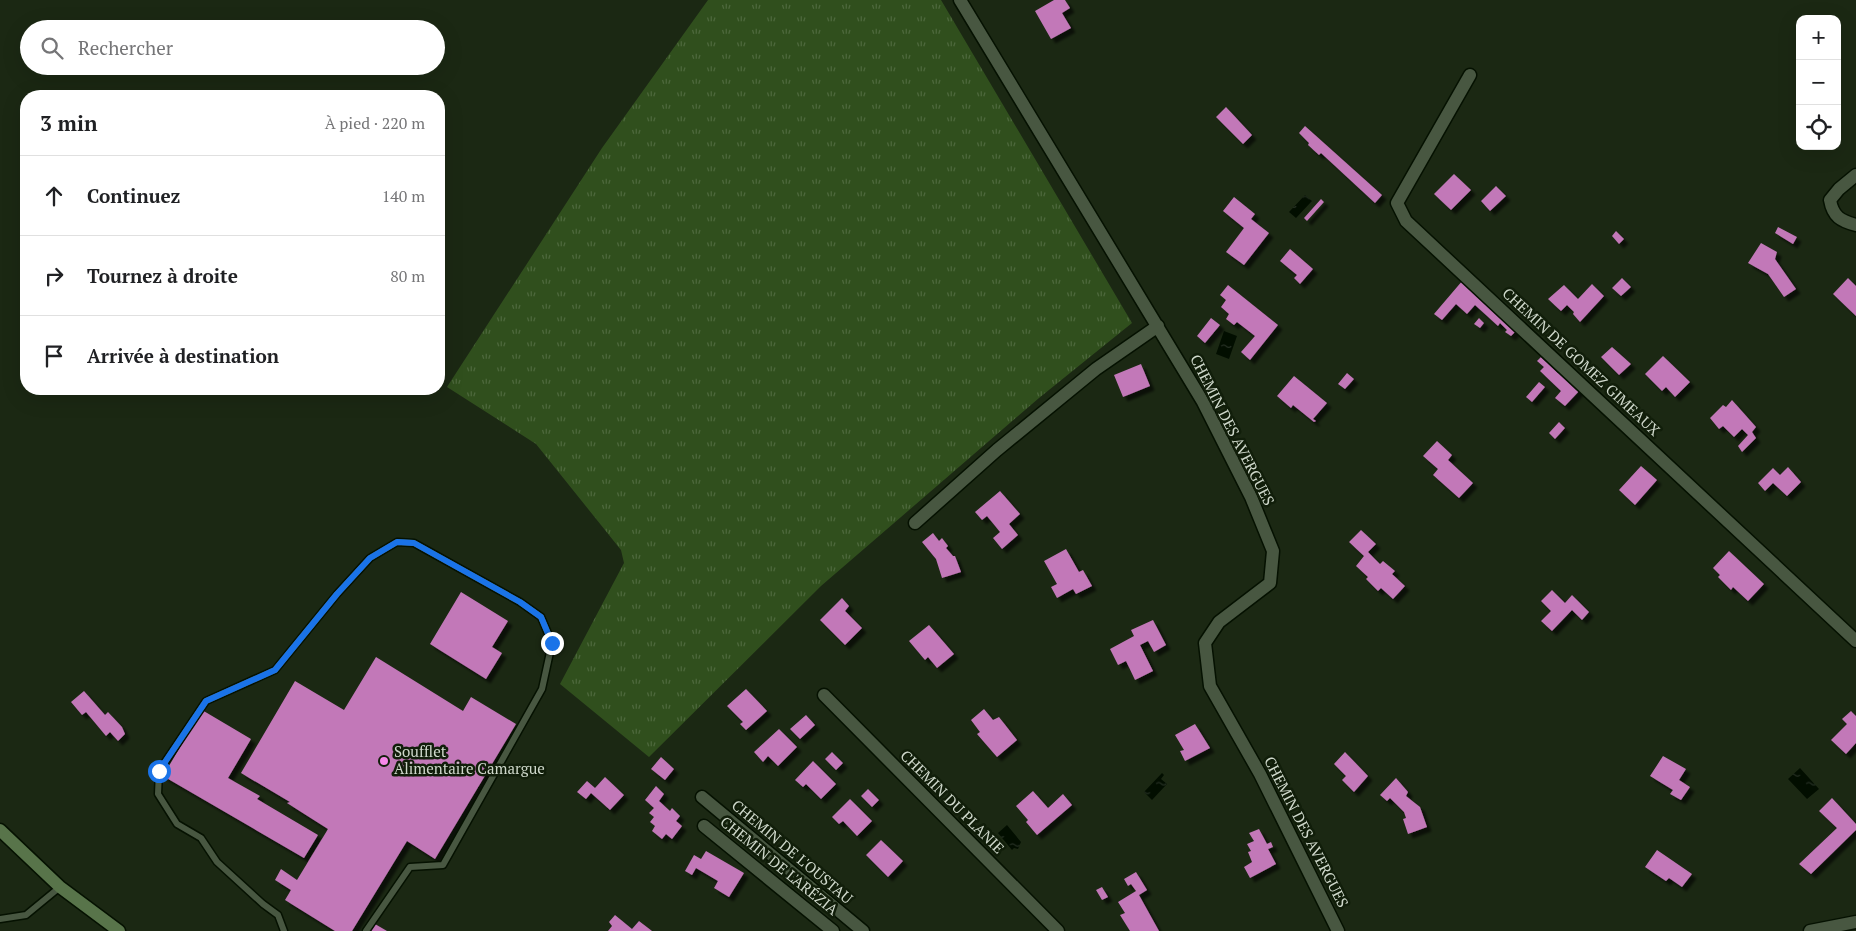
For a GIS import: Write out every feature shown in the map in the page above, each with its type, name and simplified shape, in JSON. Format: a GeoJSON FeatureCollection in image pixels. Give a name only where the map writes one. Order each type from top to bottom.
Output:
{"type":"FeatureCollection","features":[{"type":"Feature","properties":{"kind":"street","name":"CHEMIN DES AVERGUES"},"geometry":{"type":"LineString","coordinates":[[960,0],[1203,402],[1251,497],[1273,551],[1270,583],[1219,622],[1205,643],[1210,686],[1260,774],[1338,931]]}},
{"type":"Feature","properties":{"kind":"street","name":"CHEMIN DE GOMEZ GIMEAUX"},"geometry":{"type":"LineString","coordinates":[[1470,75],[1397,203],[1406,221],[1856,641]]}},
{"type":"Feature","properties":{"kind":"street"},"geometry":{"type":"LineString","coordinates":[[1856,174],[1830,200],[1832,210],[1841,221],[1856,225]]}},
{"type":"Feature","properties":{"kind":"street"},"geometry":{"type":"LineString","coordinates":[[916,523],[1004,443],[1096,370],[1158,326]]}},
{"type":"Feature","properties":{"kind":"street","name":"CHEMIN DU PLANIE"},"geometry":{"type":"LineString","coordinates":[[824,695],[1058,931]]}},
{"type":"Feature","properties":{"kind":"street","name":"CHEMIN DE L'OUSTAU"},"geometry":{"type":"LineString","coordinates":[[702,797],[863,931]]}},
{"type":"Feature","properties":{"kind":"street","name":"CHEMIN DE L'ARÉZIA"},"geometry":{"type":"LineString","coordinates":[[704,826],[833,931]]}},
{"type":"Feature","properties":{"kind":"street"},"geometry":{"type":"LineString","coordinates":[[0,830],[60,887],[119,931]]}},
{"type":"Feature","properties":{"kind":"street"},"geometry":{"type":"LineString","coordinates":[[1810,931],[1856,922]]}},
{"type":"Feature","properties":{"kind":"lane"},"geometry":{"type":"LineString","coordinates":[[284,931],[278,914],[263,904],[217,862],[200,838],[177,824],[158,794],[159,771],[206,701],[275,670],[337,594],[370,558],[397,542],[414,543],[520,602],[541,617],[552,643],[542,689],[443,865],[410,867],[366,931]]}},
{"type":"Feature","properties":{"kind":"lane"},"geometry":{"type":"LineString","coordinates":[[0,919],[26,914],[60,887]]}},
{"type":"Feature","properties":{"kind":"green space"},"geometry":{"type":"Polygon","coordinates":[[[708,0],[941,0],[1132,323],[1039,398],[821,586],[649,757],[560,684],[624,563],[621,550],[536,444],[447,387],[602,148],[708,0]]]}},
{"type":"Feature","properties":{"kind":"water"},"geometry":{"type":"Polygon","coordinates":[[[1305,195],[1312,201],[1296,218],[1289,212],[1305,195]]]}},
{"type":"Feature","properties":{"kind":"water"},"geometry":{"type":"Polygon","coordinates":[[[1224,331],[1237,336],[1229,359],[1216,354],[1224,331]]]}},
{"type":"Feature","properties":{"kind":"water"},"geometry":{"type":"Polygon","coordinates":[[[1800,768],[1819,789],[1807,799],[1788,779],[1800,768]]]}},
{"type":"Feature","properties":{"kind":"water"},"geometry":{"type":"Polygon","coordinates":[[[1162,773],[1164,775],[1161,779],[1167,784],[1152,800],[1144,792],[1162,773]]]}},
{"type":"Feature","properties":{"kind":"water"},"geometry":{"type":"Polygon","coordinates":[[[1007,825],[1021,842],[1018,849],[1014,848],[1012,850],[998,833],[1007,825]]]}},
{"type":"Feature","properties":{"kind":"building"},"geometry":{"type":"Polygon","coordinates":[[[1054,0],[1065,0],[1070,8],[1062,13],[1071,28],[1051,39],[1035,11],[1054,0]]]}},
{"type":"Feature","properties":{"kind":"building"},"geometry":{"type":"Polygon","coordinates":[[[1226,107],[1252,135],[1243,144],[1216,117],[1226,107]]]}},
{"type":"Feature","properties":{"kind":"building"},"geometry":{"type":"Polygon","coordinates":[[[1305,126],[1382,195],[1375,203],[1321,153],[1319,155],[1308,145],[1309,143],[1299,133],[1305,126]]]}},
{"type":"Feature","properties":{"kind":"building"},"geometry":{"type":"Polygon","coordinates":[[[1454,174],[1471,190],[1451,210],[1434,194],[1454,174]]]}},
{"type":"Feature","properties":{"kind":"building"},"geometry":{"type":"Polygon","coordinates":[[[1496,186],[1506,196],[1490,211],[1481,201],[1496,186]]]}},
{"type":"Feature","properties":{"kind":"building"},"geometry":{"type":"Polygon","coordinates":[[[1234,197],[1255,214],[1251,219],[1269,233],[1244,265],[1226,252],[1244,228],[1223,211],[1234,197]]]}},
{"type":"Feature","properties":{"kind":"building"},"geometry":{"type":"Polygon","coordinates":[[[1321,199],[1324,202],[1307,221],[1304,218],[1321,199]]]}},
{"type":"Feature","properties":{"kind":"building"},"geometry":{"type":"Polygon","coordinates":[[[1778,227],[1797,237],[1793,244],[1775,233],[1778,227]]]}},
{"type":"Feature","properties":{"kind":"building"},"geometry":{"type":"Polygon","coordinates":[[[1616,231],[1624,239],[1619,244],[1612,236],[1616,231]]]}},
{"type":"Feature","properties":{"kind":"building"},"geometry":{"type":"Polygon","coordinates":[[[1761,243],[1777,252],[1775,259],[1796,289],[1784,297],[1768,274],[1748,263],[1761,243]]]}},
{"type":"Feature","properties":{"kind":"building"},"geometry":{"type":"Polygon","coordinates":[[[1290,249],[1313,269],[1300,284],[1294,278],[1297,275],[1280,261],[1290,249]]]}},
{"type":"Feature","properties":{"kind":"building"},"geometry":{"type":"Polygon","coordinates":[[[1622,278],[1631,287],[1621,296],[1612,288],[1622,278]]]}},
{"type":"Feature","properties":{"kind":"building"},"geometry":{"type":"Polygon","coordinates":[[[1848,278],[1856,286],[1856,316],[1833,294],[1848,278]]]}},
{"type":"Feature","properties":{"kind":"building"},"geometry":{"type":"Polygon","coordinates":[[[1463,280],[1518,329],[1511,336],[1505,332],[1507,330],[1500,323],[1498,326],[1475,305],[1467,314],[1456,304],[1442,320],[1434,314],[1463,280]]]}},
{"type":"Feature","properties":{"kind":"building"},"geometry":{"type":"Polygon","coordinates":[[[1592,284],[1604,296],[1580,322],[1567,305],[1561,311],[1548,299],[1564,285],[1578,299],[1592,284]]]}},
{"type":"Feature","properties":{"kind":"building"},"geometry":{"type":"Polygon","coordinates":[[[1228,285],[1278,325],[1250,360],[1241,352],[1255,336],[1237,322],[1234,325],[1226,319],[1229,314],[1221,307],[1226,300],[1220,295],[1228,285]]]}},
{"type":"Feature","properties":{"kind":"building"},"geometry":{"type":"Polygon","coordinates":[[[1211,318],[1220,325],[1205,343],[1197,336],[1211,318]]]}},
{"type":"Feature","properties":{"kind":"building"},"geometry":{"type":"Polygon","coordinates":[[[1479,318],[1484,323],[1480,328],[1474,324],[1479,318]]]}},
{"type":"Feature","properties":{"kind":"building"},"geometry":{"type":"Polygon","coordinates":[[[1612,347],[1631,364],[1619,375],[1601,357],[1612,347]]]}},
{"type":"Feature","properties":{"kind":"building"},"geometry":{"type":"Polygon","coordinates":[[[1663,356],[1690,382],[1675,397],[1666,387],[1662,391],[1645,374],[1663,356]]]}},
{"type":"Feature","properties":{"kind":"building"},"geometry":{"type":"Polygon","coordinates":[[[1541,357],[1558,373],[1561,369],[1581,389],[1565,406],[1555,398],[1561,391],[1540,371],[1544,367],[1537,361],[1541,357]]]}},
{"type":"Feature","properties":{"kind":"building"},"geometry":{"type":"Polygon","coordinates":[[[1141,364],[1150,386],[1123,397],[1114,375],[1141,364]]]}},
{"type":"Feature","properties":{"kind":"building"},"geometry":{"type":"Polygon","coordinates":[[[1347,373],[1354,379],[1345,389],[1338,384],[1347,373]]]}},
{"type":"Feature","properties":{"kind":"building"},"geometry":{"type":"Polygon","coordinates":[[[1294,376],[1327,403],[1313,419],[1316,421],[1314,422],[1293,405],[1291,408],[1277,396],[1294,376]]]}},
{"type":"Feature","properties":{"kind":"building"},"geometry":{"type":"Polygon","coordinates":[[[1539,382],[1545,387],[1532,402],[1526,397],[1539,382]]]}},
{"type":"Feature","properties":{"kind":"building"},"geometry":{"type":"Polygon","coordinates":[[[1732,400],[1756,427],[1752,432],[1756,438],[1742,452],[1738,446],[1748,435],[1742,429],[1734,437],[1723,426],[1719,429],[1710,418],[1723,405],[1726,407],[1732,400]]]}},
{"type":"Feature","properties":{"kind":"building"},"geometry":{"type":"Polygon","coordinates":[[[1559,422],[1565,428],[1555,439],[1549,433],[1559,422]]]}},
{"type":"Feature","properties":{"kind":"building"},"geometry":{"type":"Polygon","coordinates":[[[1437,441],[1452,455],[1448,460],[1473,483],[1459,498],[1433,475],[1438,469],[1423,456],[1437,441]]]}},
{"type":"Feature","properties":{"kind":"building"},"geometry":{"type":"Polygon","coordinates":[[[1641,466],[1657,480],[1635,505],[1619,490],[1641,466]]]}},
{"type":"Feature","properties":{"kind":"building"},"geometry":{"type":"Polygon","coordinates":[[[1788,467],[1801,482],[1787,496],[1773,483],[1765,491],[1758,483],[1773,468],[1780,475],[1788,467]]]}},
{"type":"Feature","properties":{"kind":"building"},"geometry":{"type":"Polygon","coordinates":[[[1000,491],[1020,514],[1009,524],[1018,535],[1002,549],[993,538],[1000,532],[987,516],[982,520],[975,512],[1000,491]]]}},
{"type":"Feature","properties":{"kind":"building"},"geometry":{"type":"Polygon","coordinates":[[[1361,530],[1376,544],[1368,552],[1380,564],[1383,561],[1395,571],[1392,574],[1405,586],[1393,599],[1381,588],[1378,591],[1366,579],[1368,577],[1356,566],[1364,556],[1349,542],[1361,530]]]}},
{"type":"Feature","properties":{"kind":"building"},"geometry":{"type":"Polygon","coordinates":[[[933,533],[939,541],[942,538],[948,546],[946,548],[955,556],[961,572],[942,578],[936,559],[922,542],[933,533]]]}},
{"type":"Feature","properties":{"kind":"building"},"geometry":{"type":"Polygon","coordinates":[[[1066,549],[1079,572],[1083,570],[1092,586],[1076,594],[1073,589],[1057,598],[1051,587],[1057,584],[1044,561],[1066,549]]]}},
{"type":"Feature","properties":{"kind":"building"},"geometry":{"type":"Polygon","coordinates":[[[1729,551],[1764,584],[1748,601],[1733,587],[1731,590],[1718,577],[1720,575],[1713,568],[1729,551]]]}},
{"type":"Feature","properties":{"kind":"building"},"geometry":{"type":"Polygon","coordinates":[[[1552,590],[1565,603],[1572,595],[1589,612],[1582,620],[1572,610],[1552,631],[1541,621],[1551,611],[1541,601],[1552,590]]]}},
{"type":"Feature","properties":{"kind":"building"},"geometry":{"type":"Polygon","coordinates":[[[461,592],[508,621],[492,647],[502,653],[486,679],[430,644],[461,592]]]}},
{"type":"Feature","properties":{"kind":"building"},"geometry":{"type":"Polygon","coordinates":[[[842,598],[849,606],[845,611],[862,628],[845,645],[820,620],[842,598]]]}},
{"type":"Feature","properties":{"kind":"building"},"geometry":{"type":"Polygon","coordinates":[[[1153,620],[1166,645],[1154,652],[1148,641],[1140,645],[1153,671],[1135,680],[1126,661],[1118,665],[1110,649],[1134,636],[1131,630],[1153,620]]]}},
{"type":"Feature","properties":{"kind":"building"},"geometry":{"type":"Polygon","coordinates":[[[929,625],[954,654],[937,668],[928,657],[925,660],[909,641],[929,625]]]}},
{"type":"Feature","properties":{"kind":"building","name":"Soufflet Alimentaire Camargue"},"geometry":{"type":"Polygon","coordinates":[[[376,657],[463,711],[471,697],[516,724],[435,859],[407,841],[352,931],[335,931],[285,900],[291,890],[275,880],[281,869],[297,880],[328,829],[287,803],[290,802],[241,773],[295,681],[344,710],[376,657]]]}},
{"type":"Feature","properties":{"kind":"building"},"geometry":{"type":"Polygon","coordinates":[[[746,689],[767,711],[746,730],[740,724],[743,722],[727,706],[746,689]]]}},
{"type":"Feature","properties":{"kind":"building"},"geometry":{"type":"Polygon","coordinates":[[[84,691],[105,715],[108,712],[122,727],[125,734],[118,741],[110,732],[106,736],[86,712],[82,715],[71,702],[84,691]]]}},
{"type":"Feature","properties":{"kind":"building"},"geometry":{"type":"Polygon","coordinates":[[[984,709],[993,720],[999,717],[1017,740],[997,757],[977,734],[980,732],[971,720],[984,709]]]}},
{"type":"Feature","properties":{"kind":"building"},"geometry":{"type":"Polygon","coordinates":[[[202,710],[251,739],[228,778],[260,796],[257,799],[318,835],[304,858],[163,776],[202,710]]]}},
{"type":"Feature","properties":{"kind":"building"},"geometry":{"type":"Polygon","coordinates":[[[1851,711],[1856,716],[1856,743],[1846,754],[1831,740],[1847,724],[1842,719],[1851,711]]]}},
{"type":"Feature","properties":{"kind":"building"},"geometry":{"type":"Polygon","coordinates":[[[806,715],[815,725],[800,739],[790,729],[806,715]]]}},
{"type":"Feature","properties":{"kind":"building"},"geometry":{"type":"Polygon","coordinates":[[[1195,724],[1210,748],[1185,761],[1180,751],[1184,750],[1175,735],[1195,724]]]}},
{"type":"Feature","properties":{"kind":"building"},"geometry":{"type":"Polygon","coordinates":[[[779,729],[797,747],[778,766],[768,756],[763,762],[754,752],[779,729]]]}},
{"type":"Feature","properties":{"kind":"building"},"geometry":{"type":"Polygon","coordinates":[[[832,752],[843,763],[836,770],[825,759],[832,752]]]}},
{"type":"Feature","properties":{"kind":"building"},"geometry":{"type":"Polygon","coordinates":[[[1345,752],[1368,776],[1354,792],[1342,780],[1346,776],[1334,764],[1345,752]]]}},
{"type":"Feature","properties":{"kind":"building"},"geometry":{"type":"Polygon","coordinates":[[[1663,756],[1686,769],[1679,780],[1690,787],[1681,800],[1670,794],[1673,790],[1650,776],[1663,756]]]}},
{"type":"Feature","properties":{"kind":"building"},"geometry":{"type":"Polygon","coordinates":[[[661,757],[674,769],[665,780],[651,769],[661,757]]]}},
{"type":"Feature","properties":{"kind":"building"},"geometry":{"type":"Polygon","coordinates":[[[813,761],[836,784],[821,799],[806,784],[803,787],[795,780],[813,761]]]}},
{"type":"Feature","properties":{"kind":"building"},"geometry":{"type":"Polygon","coordinates":[[[605,777],[624,795],[610,810],[591,793],[586,799],[577,792],[587,781],[595,788],[605,777]]]}},
{"type":"Feature","properties":{"kind":"building"},"geometry":{"type":"Polygon","coordinates":[[[1396,778],[1408,792],[1406,796],[1420,807],[1427,827],[1408,834],[1403,819],[1406,818],[1404,812],[1390,798],[1387,801],[1380,795],[1396,778]]]}},
{"type":"Feature","properties":{"kind":"building"},"geometry":{"type":"Polygon","coordinates":[[[656,786],[664,794],[659,801],[670,811],[672,808],[680,816],[676,821],[682,826],[672,839],[666,834],[662,839],[652,831],[655,826],[650,822],[654,817],[649,813],[654,808],[645,800],[656,786]]]}},
{"type":"Feature","properties":{"kind":"building"},"geometry":{"type":"Polygon","coordinates":[[[868,789],[879,800],[872,807],[861,796],[868,789]]]}},
{"type":"Feature","properties":{"kind":"building"},"geometry":{"type":"Polygon","coordinates":[[[1033,791],[1048,808],[1063,794],[1072,805],[1037,835],[1026,822],[1028,820],[1016,806],[1033,791]]]}},
{"type":"Feature","properties":{"kind":"building"},"geometry":{"type":"Polygon","coordinates":[[[1832,798],[1856,824],[1856,830],[1811,874],[1799,864],[1837,828],[1819,811],[1832,798]]]}},
{"type":"Feature","properties":{"kind":"building"},"geometry":{"type":"Polygon","coordinates":[[[850,799],[872,821],[857,836],[843,821],[839,824],[832,817],[850,799]]]}},
{"type":"Feature","properties":{"kind":"building"},"geometry":{"type":"Polygon","coordinates":[[[1259,829],[1267,844],[1271,842],[1273,847],[1268,849],[1276,864],[1250,878],[1244,867],[1252,862],[1248,852],[1251,851],[1247,844],[1254,841],[1249,833],[1259,829]]]}},
{"type":"Feature","properties":{"kind":"building"},"geometry":{"type":"Polygon","coordinates":[[[881,840],[903,861],[888,877],[866,855],[881,840]]]}},
{"type":"Feature","properties":{"kind":"building"},"geometry":{"type":"Polygon","coordinates":[[[1657,850],[1692,874],[1682,887],[1669,878],[1666,881],[1645,867],[1657,850]]]}},
{"type":"Feature","properties":{"kind":"building"},"geometry":{"type":"Polygon","coordinates":[[[706,851],[744,873],[729,897],[714,888],[718,881],[696,868],[692,875],[685,871],[694,855],[701,859],[706,851]]]}},
{"type":"Feature","properties":{"kind":"building"},"geometry":{"type":"Polygon","coordinates":[[[1136,872],[1147,890],[1139,895],[1159,931],[1130,931],[1120,915],[1125,913],[1118,902],[1136,891],[1131,884],[1128,886],[1124,879],[1136,872]]]}},
{"type":"Feature","properties":{"kind":"building"},"geometry":{"type":"Polygon","coordinates":[[[1102,887],[1108,897],[1102,900],[1096,890],[1102,887]]]}},
{"type":"Feature","properties":{"kind":"building"},"geometry":{"type":"Polygon","coordinates":[[[615,915],[632,929],[639,921],[652,931],[608,931],[612,926],[609,922],[615,915]]]}},
{"type":"Feature","properties":{"kind":"building"},"geometry":{"type":"Polygon","coordinates":[[[375,924],[387,931],[371,931],[375,924]]]}},
{"type":"Feature","properties":{"kind":"place","name":"Soufflet Alimentaire Camargue"},"geometry":{"type":"Point","coordinates":[384,761]}},
{"type":"Feature","properties":{"kind":"route"},"geometry":{"type":"LineString","coordinates":[[159,771],[206,701],[275,670],[337,594],[370,558],[397,542],[414,543],[520,602],[541,617],[552,643]]}}]}
